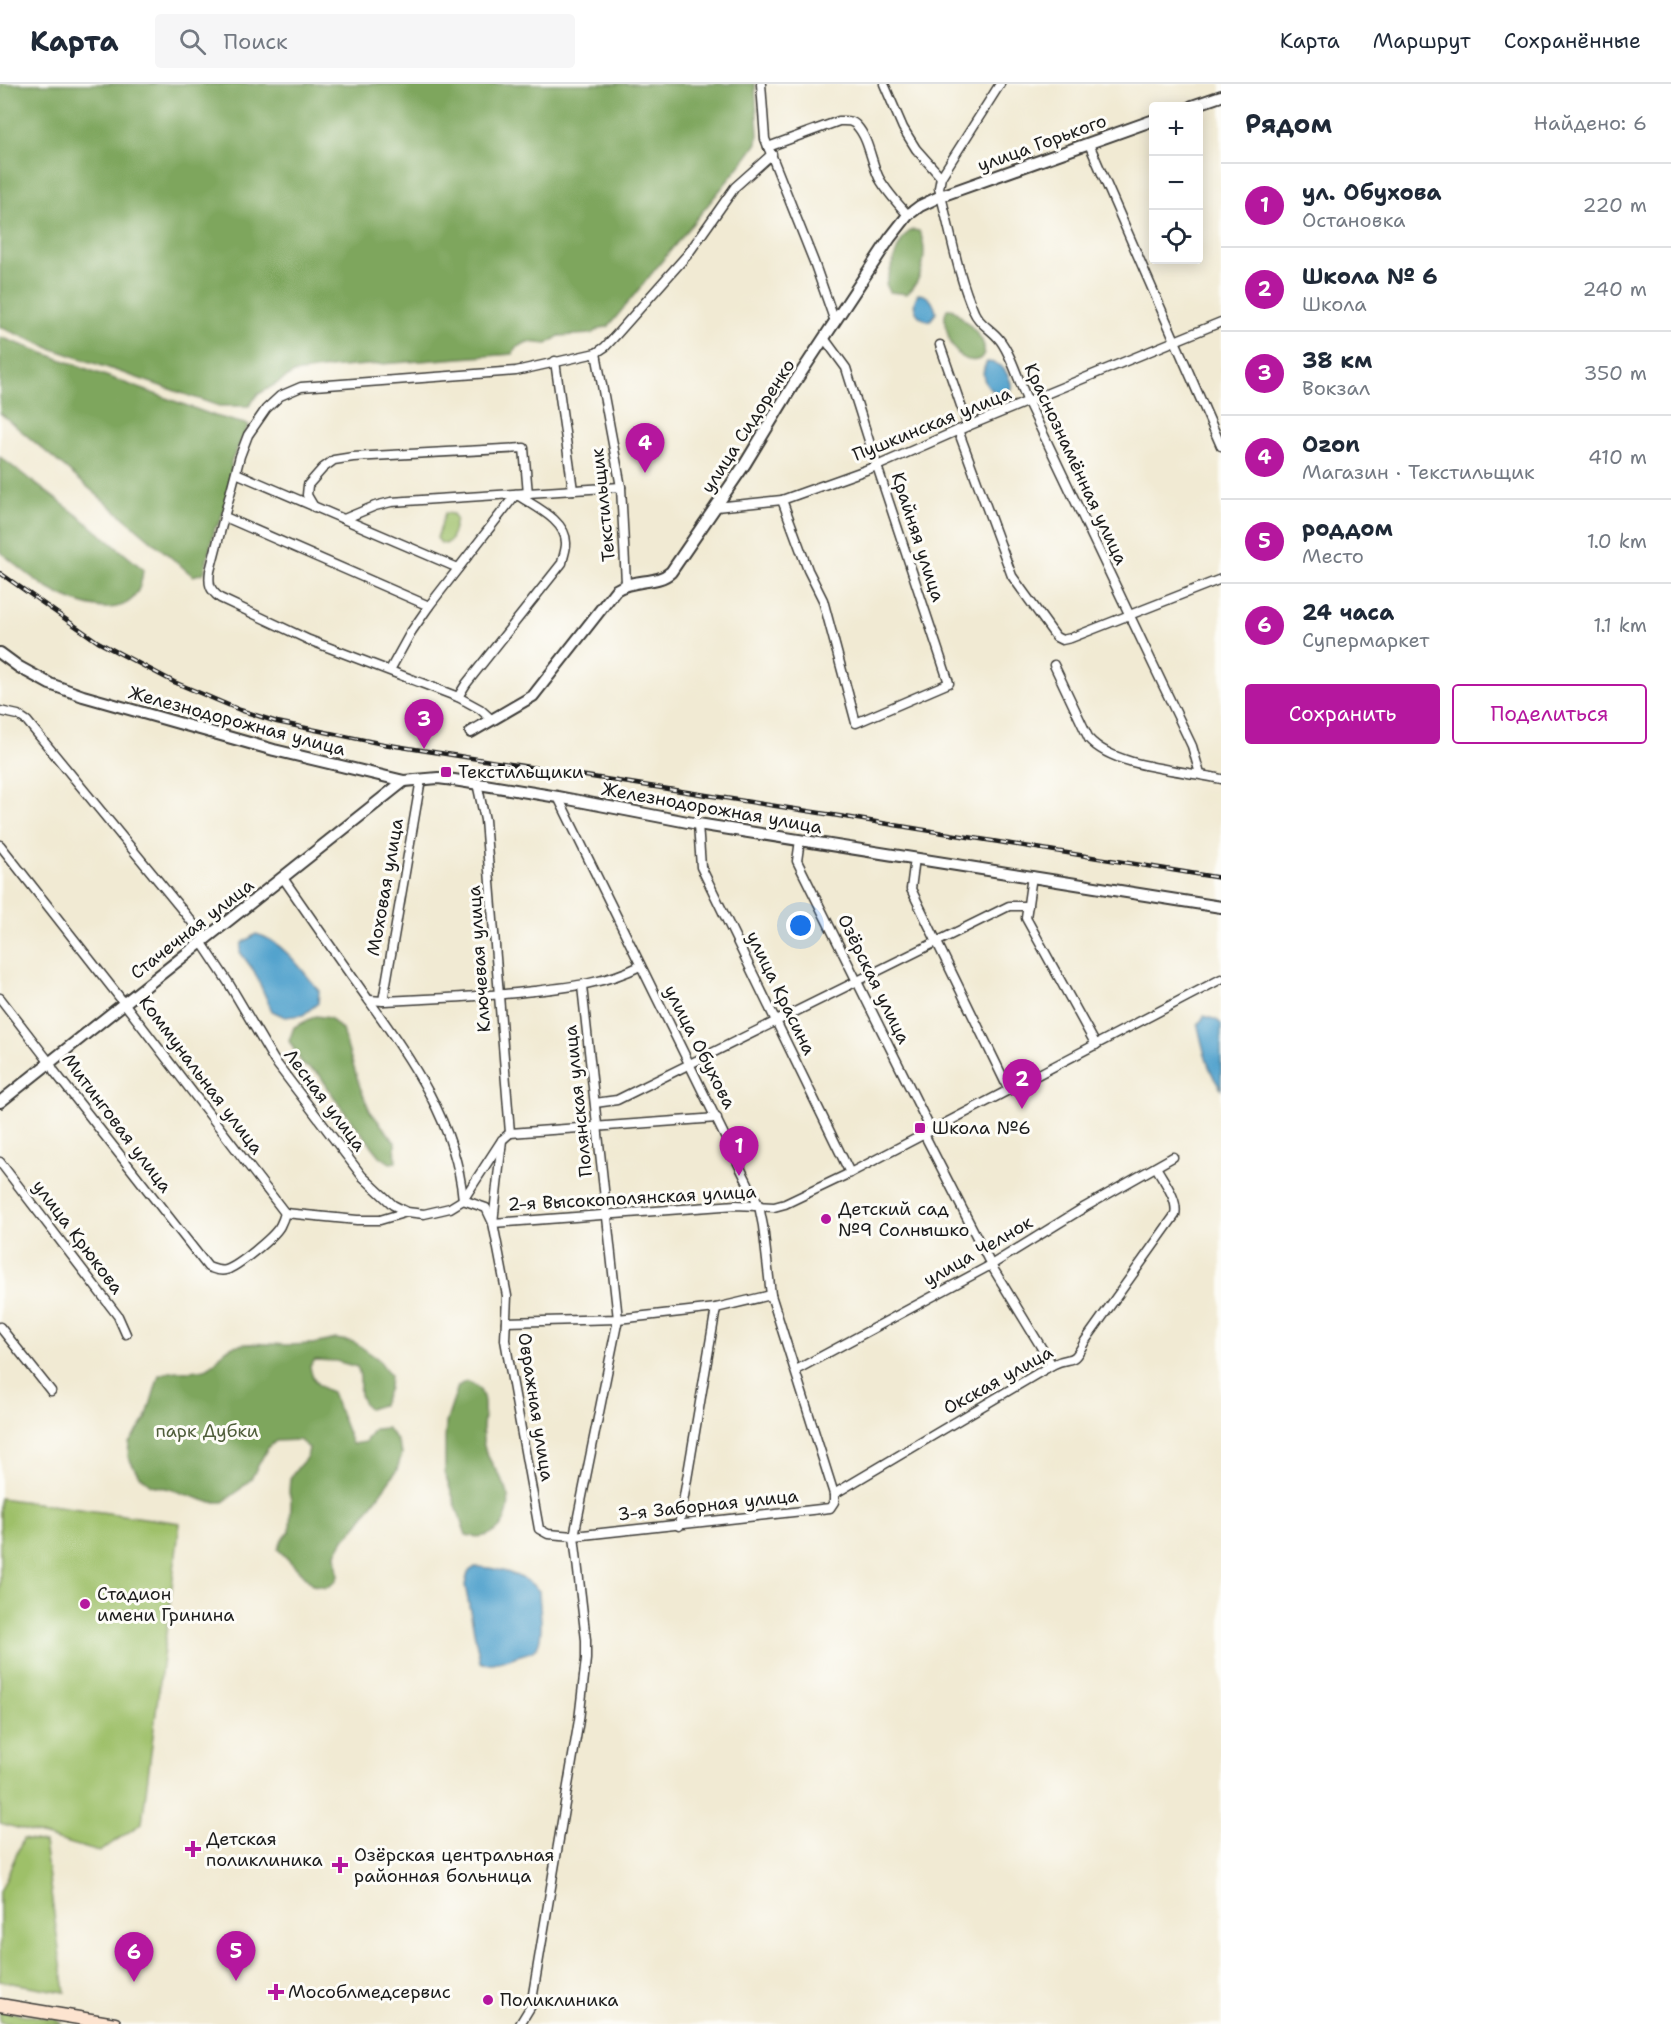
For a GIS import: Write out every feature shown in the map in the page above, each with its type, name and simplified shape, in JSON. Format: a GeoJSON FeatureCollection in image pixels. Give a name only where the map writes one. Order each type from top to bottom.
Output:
{"type":"FeatureCollection","features":[{"type":"Feature","properties":{"kind":"main road"},"geometry":{"type":"LineString","coordinates":[[0,2005],[116,2024]]}},
{"type":"Feature","properties":{"kind":"street"},"geometry":{"type":"LineString","coordinates":[[761,84],[762,116],[770,150],[835,322]]}},
{"type":"Feature","properties":{"kind":"street"},"geometry":{"type":"LineString","coordinates":[[884,84],[903,128],[916,149],[941,177]]}},
{"type":"Feature","properties":{"kind":"street"},"geometry":{"type":"LineString","coordinates":[[941,196],[939,188],[941,177],[1000,84]]}},
{"type":"Feature","properties":{"kind":"street"},"geometry":{"type":"LineString","coordinates":[[1203,102],[1221,96]]}},
{"type":"Feature","properties":{"kind":"street"},"geometry":{"type":"LineString","coordinates":[[492,720],[480,709],[458,696],[309,640],[220,598],[210,590],[208,581],[210,572],[236,473],[248,435],[258,418],[280,396],[301,387],[516,371],[596,353],[611,340],[688,254],[735,188],[770,150],[839,121],[856,124],[863,135],[879,177],[889,194],[908,215]]}},
{"type":"Feature","properties":{"kind":"street","name":"улица Горького"},"geometry":{"type":"LineString","coordinates":[[941,196],[1149,122]]}},
{"type":"Feature","properties":{"kind":"street"},"geometry":{"type":"LineString","coordinates":[[1089,144],[1221,446]]}},
{"type":"Feature","properties":{"kind":"street","name":"улица Сидоренко"},"geometry":{"type":"LineString","coordinates":[[626,583],[665,578],[671,572],[716,507],[890,238],[908,215],[920,206],[941,196]]}},
{"type":"Feature","properties":{"kind":"street","name":"Краснознамённая улица"},"geometry":{"type":"LineString","coordinates":[[941,196],[961,274],[975,314],[1005,348],[1128,615],[1192,746],[1200,774]]}},
{"type":"Feature","properties":{"kind":"street","name":"Пушкинская улица"},"geometry":{"type":"LineString","coordinates":[[716,507],[782,500],[877,466],[958,430],[1221,322]]}},
{"type":"Feature","properties":{"kind":"street","name":"Крайняя улица"},"geometry":{"type":"LineString","coordinates":[[782,500],[808,570],[823,600],[856,723],[949,683],[846,368],[824,338]]}},
{"type":"Feature","properties":{"kind":"street"},"geometry":{"type":"LineString","coordinates":[[940,345],[968,426]]}},
{"type":"Feature","properties":{"kind":"street","name":"Текстильщик"},"geometry":{"type":"LineString","coordinates":[[596,353],[621,487],[626,583]]}},
{"type":"Feature","properties":{"kind":"street"},"geometry":{"type":"LineString","coordinates":[[555,361],[573,490]]}},
{"type":"Feature","properties":{"kind":"street"},"geometry":{"type":"LineString","coordinates":[[958,430],[1012,576],[1056,637],[1062,640],[1071,638],[1221,579]]}},
{"type":"Feature","properties":{"kind":"street"},"geometry":{"type":"LineString","coordinates":[[314,507],[307,495],[308,484],[334,460],[353,457],[524,448],[528,494]]}},
{"type":"Feature","properties":{"kind":"street"},"geometry":{"type":"LineString","coordinates":[[236,473],[458,568]]}},
{"type":"Feature","properties":{"kind":"street"},"geometry":{"type":"LineString","coordinates":[[344,519],[391,502],[621,487]]}},
{"type":"Feature","properties":{"kind":"street"},"geometry":{"type":"LineString","coordinates":[[390,670],[411,632],[429,606],[516,494]]}},
{"type":"Feature","properties":{"kind":"street"},"geometry":{"type":"LineString","coordinates":[[458,696],[562,563],[567,543],[557,522],[516,494]]}},
{"type":"Feature","properties":{"kind":"street"},"geometry":{"type":"LineString","coordinates":[[225,517],[429,606]]}},
{"type":"Feature","properties":{"kind":"street"},"geometry":{"type":"LineString","coordinates":[[471,732],[533,696],[616,590],[626,583]]}},
{"type":"Feature","properties":{"kind":"street","name":"Железнодорожная улица"},"geometry":{"type":"LineString","coordinates":[[0,653],[50,684],[83,696],[274,750],[405,781],[438,778],[477,783],[558,796],[698,824],[1221,907]]}},
{"type":"Feature","properties":{"kind":"street"},"geometry":{"type":"LineString","coordinates":[[1054,665],[1089,739],[1096,746],[1142,765],[1221,779]]}},
{"type":"Feature","properties":{"kind":"street","name":"Лесная улица"},"geometry":{"type":"LineString","coordinates":[[0,711],[18,715],[27,721],[204,941],[274,1060],[341,1149],[362,1176],[393,1205],[407,1212]]}},
{"type":"Feature","properties":{"kind":"street","name":"Моховая улица"},"geometry":{"type":"LineString","coordinates":[[383,1001],[421,779]]}},
{"type":"Feature","properties":{"kind":"street","name":"Стачечная улица"},"geometry":{"type":"LineString","coordinates":[[0,1102],[405,781]]}},
{"type":"Feature","properties":{"kind":"street","name":"Ключевая улица"},"geometry":{"type":"LineString","coordinates":[[477,783],[485,820],[510,1133]]}},
{"type":"Feature","properties":{"kind":"street","name":"улица Обухова"},"geometry":{"type":"LineString","coordinates":[[558,796],[759,1206],[764,1226],[771,1295],[834,1494]]}},
{"type":"Feature","properties":{"kind":"street","name":"улица Красина"},"geometry":{"type":"LineString","coordinates":[[698,824],[701,867],[850,1173]]}},
{"type":"Feature","properties":{"kind":"street","name":"Озёрская улица"},"geometry":{"type":"LineString","coordinates":[[800,840],[797,861],[857,981],[927,1132],[991,1265],[1052,1365]]}},
{"type":"Feature","properties":{"kind":"street","name":"Коммунальная улица"},"geometry":{"type":"LineString","coordinates":[[0,845],[124,1002],[285,1213]]}},
{"type":"Feature","properties":{"kind":"street"},"geometry":{"type":"LineString","coordinates":[[915,858],[911,889],[1009,1090]]}},
{"type":"Feature","properties":{"kind":"street"},"geometry":{"type":"LineString","coordinates":[[1032,876],[1026,918],[1096,1046]]}},
{"type":"Feature","properties":{"kind":"street"},"geometry":{"type":"LineString","coordinates":[[283,878],[414,1064],[441,1118],[457,1162],[463,1200]]}},
{"type":"Feature","properties":{"kind":"street"},"geometry":{"type":"LineString","coordinates":[[595,1103],[617,1100],[1009,906],[1028,906]]}},
{"type":"Feature","properties":{"kind":"street"},"geometry":{"type":"LineString","coordinates":[[369,1000],[498,995],[582,986],[627,973],[640,966]]}},
{"type":"Feature","properties":{"kind":"street","name":"2-я Высокополянская улица"},"geometry":{"type":"LineString","coordinates":[[493,1223],[736,1205],[785,1204],[850,1173],[1221,979]]}},
{"type":"Feature","properties":{"kind":"street","name":"Полянская улица"},"geometry":{"type":"LineString","coordinates":[[520,2024],[531,2006],[579,1720],[586,1640],[574,1536],[618,1320],[582,986]]}},
{"type":"Feature","properties":{"kind":"street","name":"Митинговая улица"},"geometry":{"type":"LineString","coordinates":[[0,998],[54,1071],[208,1267],[217,1271],[225,1271],[234,1267],[270,1239],[280,1227],[285,1213]]}},
{"type":"Feature","properties":{"kind":"street"},"geometry":{"type":"LineString","coordinates":[[285,1213],[357,1220],[380,1220],[407,1212],[424,1214],[450,1208],[463,1200],[502,1140],[510,1133],[717,1118]]}},
{"type":"Feature","properties":{"kind":"street","name":"Овражная улица"},"geometry":{"type":"LineString","coordinates":[[502,1140],[493,1232],[507,1296],[505,1340],[539,1529],[548,1534],[574,1536]]}},
{"type":"Feature","properties":{"kind":"street","name":"улица Челнок"},"geometry":{"type":"LineString","coordinates":[[796,1370],[991,1265],[1173,1157]]}},
{"type":"Feature","properties":{"kind":"street","name":"улица Крюкова"},"geometry":{"type":"LineString","coordinates":[[0,1162],[118,1316],[126,1334]]}},
{"type":"Feature","properties":{"kind":"street","name":"Окская улица"},"geometry":{"type":"LineString","coordinates":[[834,1494],[1052,1365],[1077,1357],[1085,1341],[1175,1215],[1177,1209],[1156,1167]]}},
{"type":"Feature","properties":{"kind":"street"},"geometry":{"type":"LineString","coordinates":[[463,1200],[486,1208],[493,1223]]}},
{"type":"Feature","properties":{"kind":"street"},"geometry":{"type":"LineString","coordinates":[[506,1322],[618,1320],[716,1308],[771,1295]]}},
{"type":"Feature","properties":{"kind":"street"},"geometry":{"type":"LineString","coordinates":[[679,1526],[716,1308]]}},
{"type":"Feature","properties":{"kind":"street"},"geometry":{"type":"LineString","coordinates":[[0,1327],[51,1391]]}},
{"type":"Feature","properties":{"kind":"street","name":"3-я Заборная улица"},"geometry":{"type":"LineString","coordinates":[[574,1536],[831,1508],[834,1494]]}},
{"type":"Feature","properties":{"kind":"green space"},"geometry":{"type":"Polygon","coordinates":[[[0,84],[755,84],[758,135],[757,143],[747,157],[608,327],[600,328],[591,334],[559,336],[547,344],[527,342],[516,348],[513,354],[328,368],[294,373],[257,395],[249,406],[219,406],[50,348],[0,327],[0,84]]]}},
{"type":"Feature","properties":{"kind":"green space"},"geometry":{"type":"Polygon","coordinates":[[[913,230],[919,231],[924,247],[920,273],[913,288],[907,294],[890,292],[886,284],[896,253],[904,238],[913,230]]]}},
{"type":"Feature","properties":{"kind":"green space"},"geometry":{"type":"Polygon","coordinates":[[[947,309],[953,309],[979,336],[984,345],[984,353],[980,358],[967,359],[959,355],[952,345],[945,322],[947,309]]]}},
{"type":"Feature","properties":{"kind":"green space"},"geometry":{"type":"Polygon","coordinates":[[[0,337],[215,416],[249,425],[231,461],[232,477],[220,523],[215,528],[204,573],[193,576],[0,413],[0,337]]]}},
{"type":"Feature","properties":{"kind":"green space"},"geometry":{"type":"Polygon","coordinates":[[[0,457],[80,517],[143,569],[139,587],[132,599],[121,606],[108,608],[78,602],[43,585],[0,552],[0,457]]]}},
{"type":"Feature","properties":{"kind":"green space"},"geometry":{"type":"Polygon","coordinates":[[[445,513],[453,514],[456,519],[451,540],[446,544],[441,543],[437,538],[445,513]]]}},
{"type":"Feature","properties":{"kind":"green space"},"geometry":{"type":"Polygon","coordinates":[[[316,1016],[330,1018],[342,1030],[370,1111],[395,1142],[396,1162],[390,1163],[380,1156],[340,1106],[319,1074],[303,1065],[289,1041],[294,1027],[316,1016]]]}},
{"type":"Feature","properties":{"kind":"green space","name":"парк Дубки"},"geometry":{"type":"Polygon","coordinates":[[[336,1339],[354,1342],[378,1359],[390,1375],[389,1388],[382,1405],[369,1409],[364,1403],[360,1392],[357,1367],[336,1361],[315,1360],[310,1366],[314,1380],[319,1386],[332,1392],[352,1444],[365,1442],[374,1429],[387,1428],[396,1439],[402,1453],[397,1470],[336,1553],[338,1576],[335,1582],[326,1588],[313,1585],[278,1549],[290,1531],[290,1478],[307,1457],[309,1448],[299,1440],[276,1441],[267,1449],[251,1479],[223,1502],[209,1502],[151,1485],[138,1474],[128,1457],[129,1443],[146,1419],[159,1375],[205,1369],[229,1348],[242,1344],[311,1344],[336,1339]]]}},
{"type":"Feature","properties":{"kind":"green space"},"geometry":{"type":"Polygon","coordinates":[[[466,1381],[481,1392],[484,1400],[484,1446],[506,1488],[508,1498],[508,1508],[502,1525],[494,1532],[482,1536],[466,1535],[445,1474],[446,1423],[458,1386],[466,1381]]]}},
{"type":"Feature","properties":{"kind":"green space","name":"Стадион имени Гринина"},"geometry":{"type":"Polygon","coordinates":[[[0,1498],[180,1523],[142,1823],[99,1852],[0,1823],[0,1498]]]}},
{"type":"Feature","properties":{"kind":"green space"},"geometry":{"type":"Polygon","coordinates":[[[23,1839],[44,1843],[65,1992],[0,1981],[0,1892],[23,1839]]]}},
{"type":"Feature","properties":{"kind":"green space"},"geometry":{"type":"Polygon","coordinates":[[[0,2011],[58,2020],[62,2024],[0,2022],[0,2011]]]}},
{"type":"Feature","properties":{"kind":"water"},"geometry":{"type":"Polygon","coordinates":[[[918,294],[928,297],[934,306],[936,313],[930,321],[921,318],[916,311],[915,303],[918,294]]]}},
{"type":"Feature","properties":{"kind":"water"},"geometry":{"type":"Polygon","coordinates":[[[987,362],[1001,366],[1007,373],[1012,387],[1007,393],[998,395],[987,385],[983,372],[987,362]]]}},
{"type":"Feature","properties":{"kind":"water"},"geometry":{"type":"Polygon","coordinates":[[[256,934],[266,937],[283,950],[319,991],[318,1003],[303,1015],[285,1017],[272,1011],[254,971],[240,952],[242,943],[256,934]]]}},
{"type":"Feature","properties":{"kind":"water"},"geometry":{"type":"Polygon","coordinates":[[[1204,1016],[1217,1020],[1221,1024],[1221,1089],[1209,1067],[1198,1026],[1204,1016]]]}},
{"type":"Feature","properties":{"kind":"water"},"geometry":{"type":"Polygon","coordinates":[[[475,1567],[492,1568],[518,1576],[539,1591],[541,1631],[538,1646],[534,1650],[496,1663],[480,1662],[465,1585],[468,1572],[475,1567]]]}},
{"type":"Feature","properties":{"kind":"railway"},"geometry":{"type":"LineString","coordinates":[[0,573],[98,642],[174,682],[240,710],[277,722],[383,744],[1221,878]]}},
{"type":"Feature","properties":{"kind":"place","name":"Ozon"},"geometry":{"type":"Point","coordinates":[645,473]}},
{"type":"Feature","properties":{"kind":"place","name":"38 км"},"geometry":{"type":"Point","coordinates":[424,749]}},
{"type":"Feature","properties":{"kind":"place","name":"Текстильщики"},"geometry":{"type":"Point","coordinates":[446,772]}},
{"type":"Feature","properties":{"kind":"place","name":"Школа № 6"},"geometry":{"type":"Point","coordinates":[1022,1109]}},
{"type":"Feature","properties":{"kind":"place","name":"Школа №6"},"geometry":{"type":"Point","coordinates":[920,1128]}},
{"type":"Feature","properties":{"kind":"place","name":"ул. Обухова"},"geometry":{"type":"Point","coordinates":[739,1176]}},
{"type":"Feature","properties":{"kind":"place","name":"Детский сад №9 Солнышко"},"geometry":{"type":"Point","coordinates":[826,1219]}},
{"type":"Feature","properties":{"kind":"place","name":"Стадион имени Гринина"},"geometry":{"type":"Point","coordinates":[85,1604]}},
{"type":"Feature","properties":{"kind":"place","name":"Детская поликлиника"},"geometry":{"type":"Point","coordinates":[193,1849]}},
{"type":"Feature","properties":{"kind":"place","name":"Озёрская центральная районная больница"},"geometry":{"type":"Point","coordinates":[340,1865]}},
{"type":"Feature","properties":{"kind":"place","name":"роддом"},"geometry":{"type":"Point","coordinates":[236,1981]}},
{"type":"Feature","properties":{"kind":"place","name":"24 часа"},"geometry":{"type":"Point","coordinates":[134,1982]}},
{"type":"Feature","properties":{"kind":"place","name":"Мособлмедсервис"},"geometry":{"type":"Point","coordinates":[276,1992]}},
{"type":"Feature","properties":{"kind":"place","name":"Поликлиника"},"geometry":{"type":"Point","coordinates":[488,2000]}}]}
